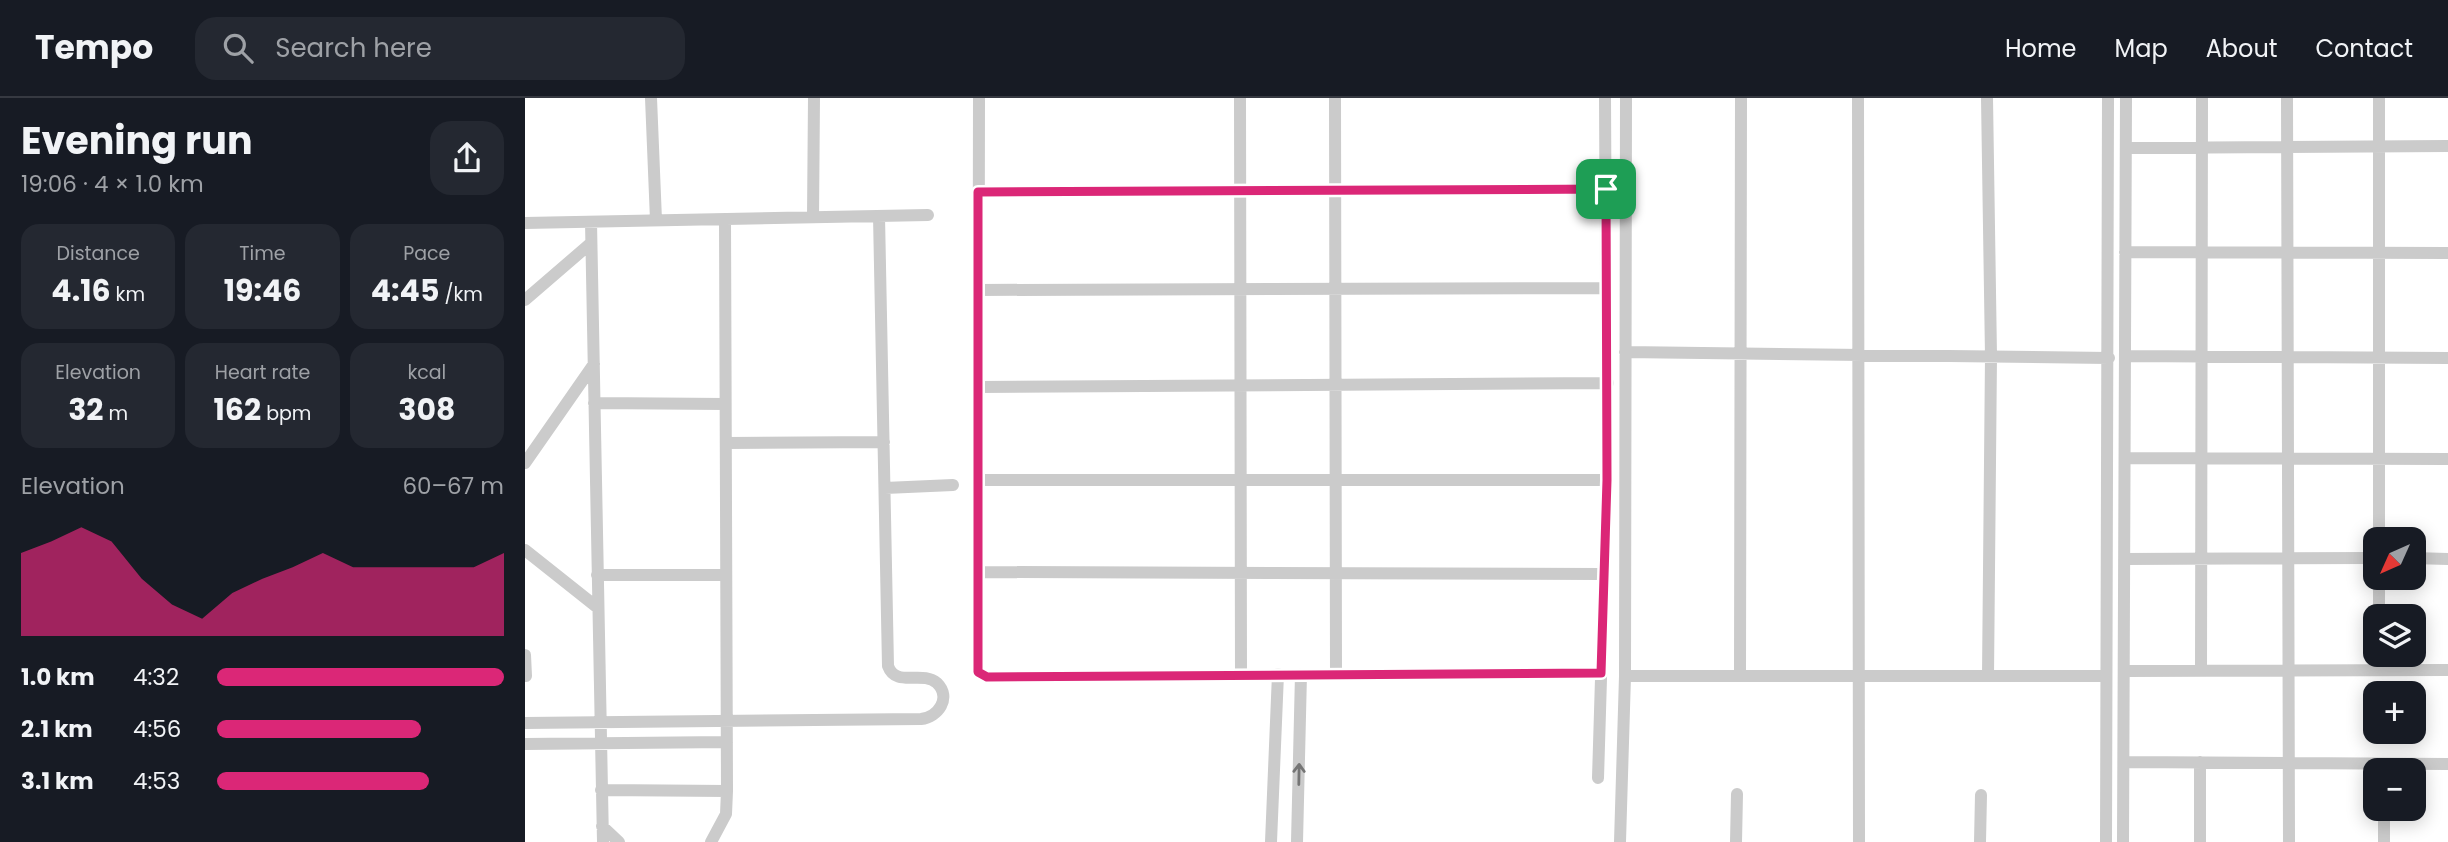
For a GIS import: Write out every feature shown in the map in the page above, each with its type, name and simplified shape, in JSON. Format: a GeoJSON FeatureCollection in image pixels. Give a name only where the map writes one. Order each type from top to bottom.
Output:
{"type":"FeatureCollection","features":[{"type":"Feature","properties":{"kind":"street"},"geometry":{"type":"LineString","coordinates":[[651,98],[656,220]]}},
{"type":"Feature","properties":{"kind":"street"},"geometry":{"type":"LineString","coordinates":[[813,217],[814,98]]}},
{"type":"Feature","properties":{"kind":"street"},"geometry":{"type":"LineString","coordinates":[[979,98],[976,666],[982,676],[1601,673]]}},
{"type":"Feature","properties":{"kind":"street"},"geometry":{"type":"LineString","coordinates":[[1240,98],[1241,675]]}},
{"type":"Feature","properties":{"kind":"street"},"geometry":{"type":"LineString","coordinates":[[1335,98],[1336,674]]}},
{"type":"Feature","properties":{"kind":"street"},"geometry":{"type":"LineString","coordinates":[[1598,778],[1608,383],[1605,98]]}},
{"type":"Feature","properties":{"kind":"street"},"geometry":{"type":"LineString","coordinates":[[1620,842],[1625,676],[1626,98]]}},
{"type":"Feature","properties":{"kind":"street"},"geometry":{"type":"LineString","coordinates":[[1740,675],[1741,98]]}},
{"type":"Feature","properties":{"kind":"street"},"geometry":{"type":"LineString","coordinates":[[1858,98],[1859,842]]}},
{"type":"Feature","properties":{"kind":"street"},"geometry":{"type":"LineString","coordinates":[[1987,98],[1991,356],[1988,676]]}},
{"type":"Feature","properties":{"kind":"street"},"geometry":{"type":"LineString","coordinates":[[2106,842],[2108,98]]}},
{"type":"Feature","properties":{"kind":"street"},"geometry":{"type":"LineString","coordinates":[[2123,842],[2126,98]]}},
{"type":"Feature","properties":{"kind":"street"},"geometry":{"type":"LineString","coordinates":[[2200,670],[2202,98]]}},
{"type":"Feature","properties":{"kind":"street"},"geometry":{"type":"LineString","coordinates":[[2287,98],[2289,842]]}},
{"type":"Feature","properties":{"kind":"street"},"geometry":{"type":"LineString","coordinates":[[2379,98],[2379,527]]}},
{"type":"Feature","properties":{"kind":"street"},"geometry":{"type":"LineString","coordinates":[[2126,148],[2448,146]]}},
{"type":"Feature","properties":{"kind":"street"},"geometry":{"type":"LineString","coordinates":[[978,192],[1606,189]]}},
{"type":"Feature","properties":{"kind":"street"},"geometry":{"type":"LineString","coordinates":[[525,723],[921,719],[936,715],[941,708],[941,689],[936,683],[927,678],[899,678],[892,674],[888,666],[879,215]]}},
{"type":"Feature","properties":{"kind":"street"},"geometry":{"type":"LineString","coordinates":[[525,223],[928,215]]}},
{"type":"Feature","properties":{"kind":"street"},"geometry":{"type":"LineString","coordinates":[[711,842],[726,814],[727,791],[725,219]]}},
{"type":"Feature","properties":{"kind":"street"},"geometry":{"type":"LineString","coordinates":[[591,222],[603,842]]}},
{"type":"Feature","properties":{"kind":"street"},"geometry":{"type":"LineString","coordinates":[[525,300],[591,243]]}},
{"type":"Feature","properties":{"kind":"street"},"geometry":{"type":"LineString","coordinates":[[2125,252],[2448,253]]}},
{"type":"Feature","properties":{"kind":"street"},"geometry":{"type":"LineString","coordinates":[[978,290],[1607,288]]}},
{"type":"Feature","properties":{"kind":"street"},"geometry":{"type":"LineString","coordinates":[[1625,352],[2109,358]]}},
{"type":"Feature","properties":{"kind":"street"},"geometry":{"type":"LineString","coordinates":[[2125,356],[2448,358]]}},
{"type":"Feature","properties":{"kind":"street"},"geometry":{"type":"LineString","coordinates":[[525,463],[594,364]]}},
{"type":"Feature","properties":{"kind":"street"},"geometry":{"type":"LineString","coordinates":[[978,387],[1608,383]]}},
{"type":"Feature","properties":{"kind":"street"},"geometry":{"type":"LineString","coordinates":[[594,403],[726,404]]}},
{"type":"Feature","properties":{"kind":"street"},"geometry":{"type":"LineString","coordinates":[[726,443],[884,442]]}},
{"type":"Feature","properties":{"kind":"street"},"geometry":{"type":"LineString","coordinates":[[2125,458],[2448,459]]}},
{"type":"Feature","properties":{"kind":"street"},"geometry":{"type":"LineString","coordinates":[[977,480],[1607,480]]}},
{"type":"Feature","properties":{"kind":"street"},"geometry":{"type":"LineString","coordinates":[[885,488],[953,485]]}},
{"type":"Feature","properties":{"kind":"street"},"geometry":{"type":"LineString","coordinates":[[525,550],[598,608]]}},
{"type":"Feature","properties":{"kind":"street"},"geometry":{"type":"LineString","coordinates":[[2124,559],[2363,558]]}},
{"type":"Feature","properties":{"kind":"street"},"geometry":{"type":"LineString","coordinates":[[2426,558],[2448,559]]}},
{"type":"Feature","properties":{"kind":"street"},"geometry":{"type":"LineString","coordinates":[[977,572],[1603,575]]}},
{"type":"Feature","properties":{"kind":"street"},"geometry":{"type":"LineString","coordinates":[[597,575],[726,575]]}},
{"type":"Feature","properties":{"kind":"street"},"geometry":{"type":"LineString","coordinates":[[525,655],[526,676]]}},
{"type":"Feature","properties":{"kind":"street"},"geometry":{"type":"LineString","coordinates":[[2124,671],[2448,670]]}},
{"type":"Feature","properties":{"kind":"street"},"geometry":{"type":"LineString","coordinates":[[1271,842],[1278,674]]}},
{"type":"Feature","properties":{"kind":"street"},"geometry":{"type":"LineString","coordinates":[[1297,842],[1301,674]]}},
{"type":"Feature","properties":{"kind":"street"},"geometry":{"type":"LineString","coordinates":[[1625,676],[2106,676]]}},
{"type":"Feature","properties":{"kind":"street"},"geometry":{"type":"LineString","coordinates":[[1277,703],[1300,702]]}},
{"type":"Feature","properties":{"kind":"street"},"geometry":{"type":"LineString","coordinates":[[525,744],[727,742]]}},
{"type":"Feature","properties":{"kind":"street"},"geometry":{"type":"LineString","coordinates":[[2124,762],[2289,762],[2363,765]]}},
{"type":"Feature","properties":{"kind":"street"},"geometry":{"type":"LineString","coordinates":[[2200,762],[2200,842]]}},
{"type":"Feature","properties":{"kind":"street"},"geometry":{"type":"LineString","coordinates":[[2426,765],[2448,764]]}},
{"type":"Feature","properties":{"kind":"street"},"geometry":{"type":"LineString","coordinates":[[601,790],[727,791]]}},
{"type":"Feature","properties":{"kind":"street"},"geometry":{"type":"LineString","coordinates":[[1736,842],[1737,794]]}},
{"type":"Feature","properties":{"kind":"street"},"geometry":{"type":"LineString","coordinates":[[1980,842],[1981,795]]}},
{"type":"Feature","properties":{"kind":"street"},"geometry":{"type":"LineString","coordinates":[[2384,821],[2384,842]]}},
{"type":"Feature","properties":{"kind":"street"},"geometry":{"type":"LineString","coordinates":[[602,826],[619,842]]}},
{"type":"Feature","properties":{"kind":"route"},"geometry":{"type":"LineString","coordinates":[[1606,189],[1607,480],[1601,673],[987,677],[978,672],[978,192],[1606,189]]}}]}
